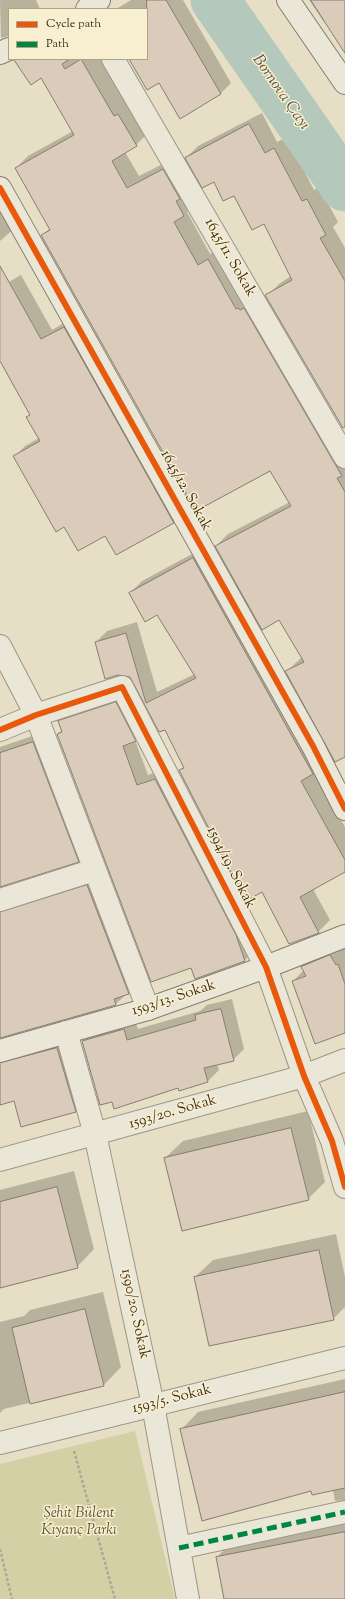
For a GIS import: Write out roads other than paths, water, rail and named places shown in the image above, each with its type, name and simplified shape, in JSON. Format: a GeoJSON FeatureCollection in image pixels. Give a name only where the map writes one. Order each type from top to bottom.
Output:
{"type":"FeatureCollection","features":[{"type":"Feature","properties":{"kind":"street"},"geometry":{"type":"LineString","coordinates":[[88,8],[98,0]]}},
{"type":"Feature","properties":{"kind":"street"},"geometry":{"type":"LineString","coordinates":[[288,0],[345,83]]}},
{"type":"Feature","properties":{"kind":"street","name":"1645/11. Sokak"},"geometry":{"type":"LineString","coordinates":[[114,60],[345,457]]}},
{"type":"Feature","properties":{"kind":"street","name":"1645/12. Sokak"},"geometry":{"type":"LineString","coordinates":[[0,188],[313,746],[345,809]]}},
{"type":"Feature","properties":{"kind":"street"},"geometry":{"type":"LineString","coordinates":[[0,646],[36,715],[148,1009]]}},
{"type":"Feature","properties":{"kind":"street","name":"1594/19. Sokak"},"geometry":{"type":"LineString","coordinates":[[0,730],[36,715],[122,687],[266,968],[304,1076],[332,1141],[345,1187]]}},
{"type":"Feature","properties":{"kind":"street"},"geometry":{"type":"LineString","coordinates":[[0,900],[94,870]]}},
{"type":"Feature","properties":{"kind":"street","name":"1593/13. Sokak"},"geometry":{"type":"LineString","coordinates":[[0,1051],[148,1009],[266,968],[345,936]]}},
{"type":"Feature","properties":{"kind":"street","name":"1590/20. Sokak"},"geometry":{"type":"LineString","coordinates":[[66,1032],[95,1134],[153,1405],[188,1599]]}},
{"type":"Feature","properties":{"kind":"street","name":"1593/20. Sokak"},"geometry":{"type":"LineString","coordinates":[[0,1160],[304,1076],[345,1060]]}},
{"type":"Feature","properties":{"kind":"street","name":"1593/5. Sokak"},"geometry":{"type":"LineString","coordinates":[[0,1443],[345,1358]]}},
{"type":"Feature","properties":{"kind":"street"},"geometry":{"type":"LineString","coordinates":[[179,1548],[345,1512]]}},
{"type":"Feature","properties":{"kind":"waterway","name":"Bornova Çayı"},"geometry":{"type":"LineString","coordinates":[[215,0],[345,187]]}},
{"type":"Feature","properties":{"kind":"park label","name":"Şehit Bülent Kıyanç Parkı"},"geometry":{"type":"Point","coordinates":[79,1522]}}]}
